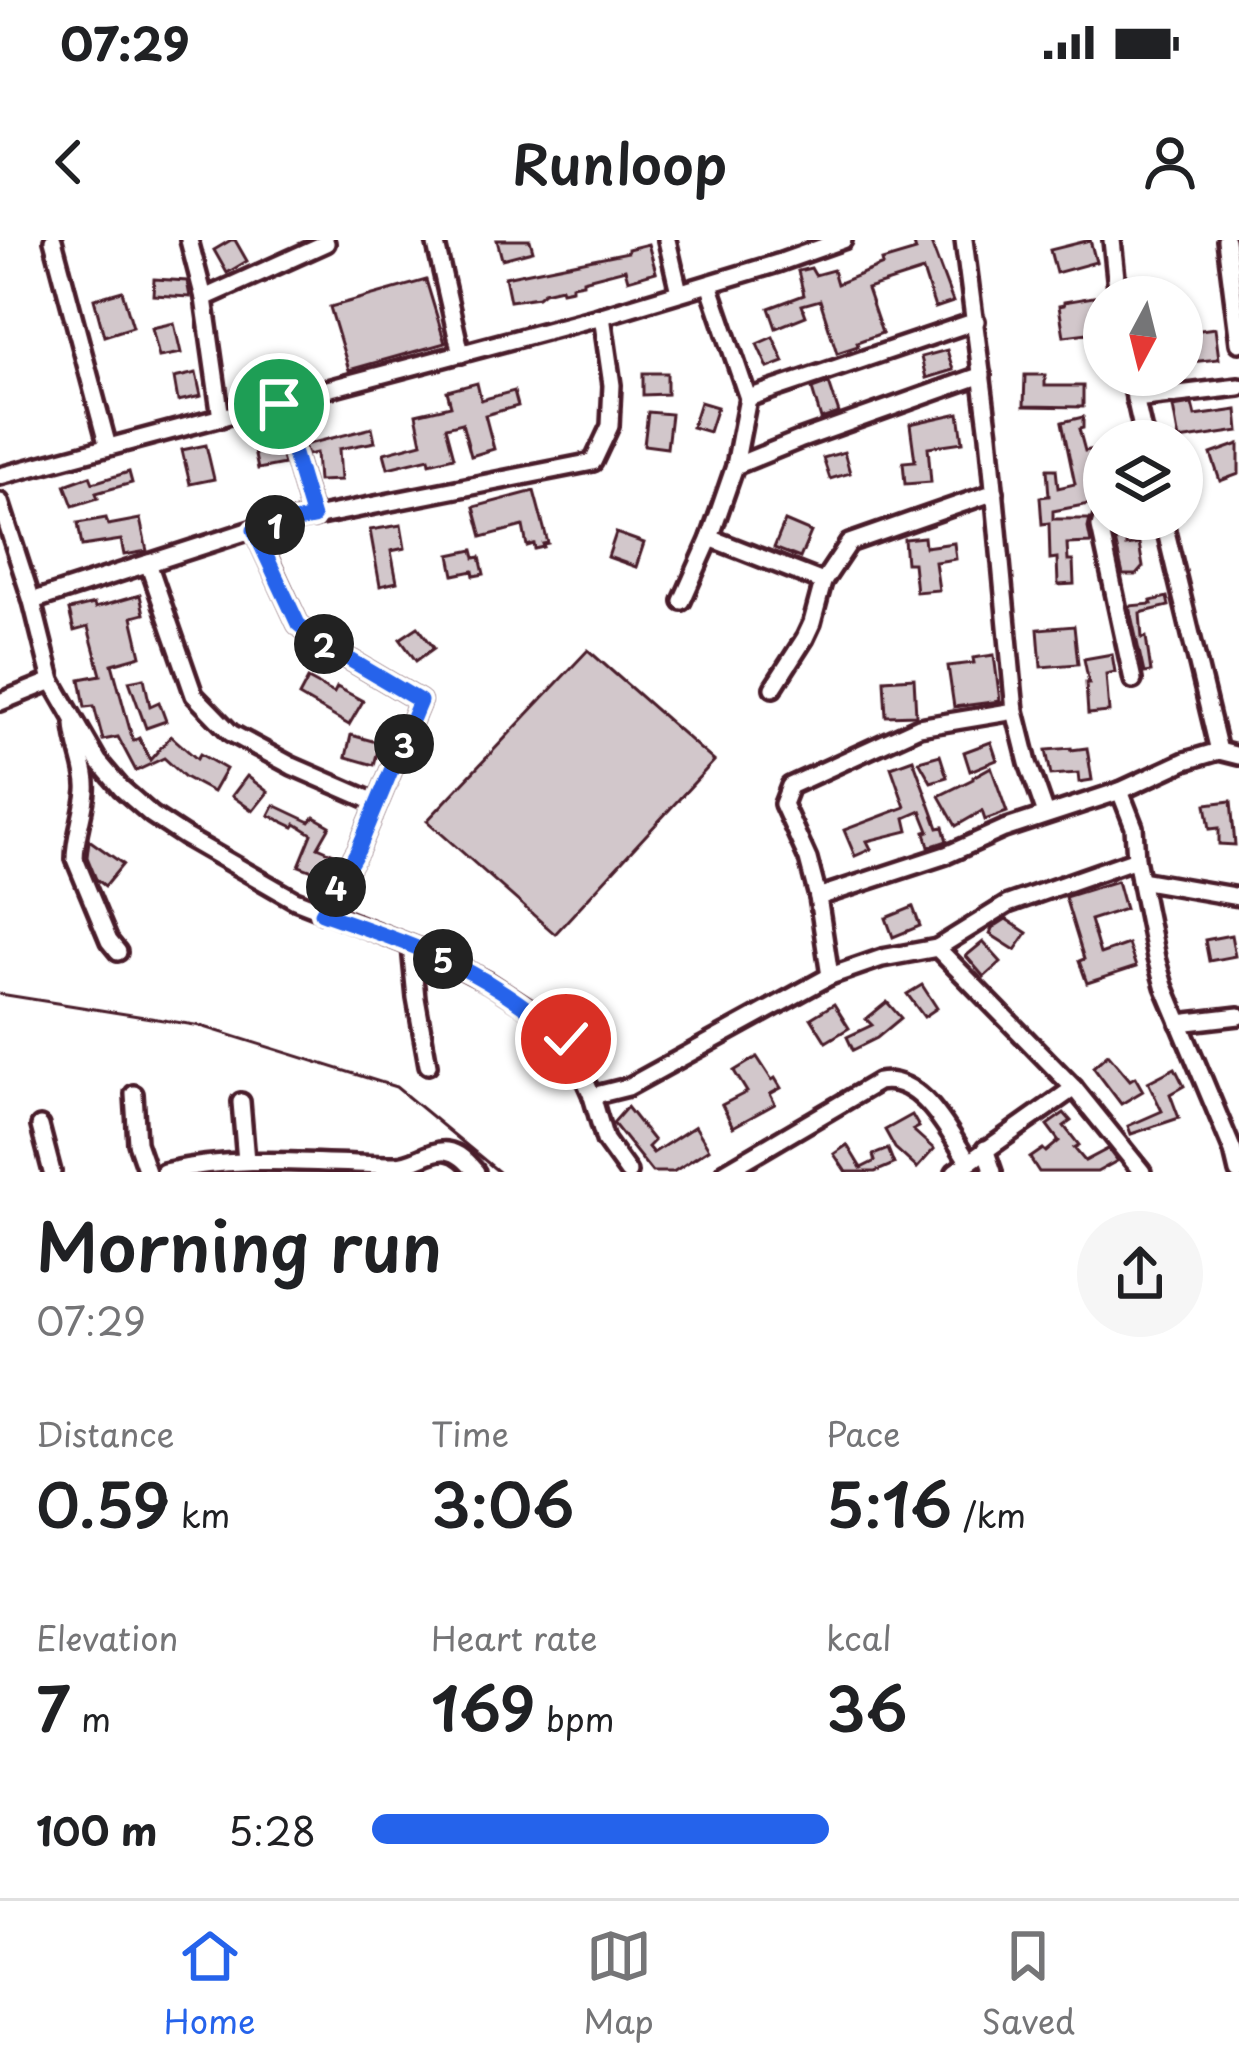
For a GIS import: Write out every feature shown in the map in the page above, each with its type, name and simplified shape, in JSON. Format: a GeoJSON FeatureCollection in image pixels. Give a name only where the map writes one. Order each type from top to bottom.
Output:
{"type":"FeatureCollection","features":[{"type":"Feature","properties":{"kind":"street"},"geometry":{"type":"LineString","coordinates":[[53,240],[108,447]]}},
{"type":"Feature","properties":{"kind":"street"},"geometry":{"type":"LineString","coordinates":[[189,240],[204,298],[221,418]]}},
{"type":"Feature","properties":{"kind":"street"},"geometry":{"type":"LineString","coordinates":[[435,240],[461,354]]}},
{"type":"Feature","properties":{"kind":"street"},"geometry":{"type":"LineString","coordinates":[[667,240],[679,292]]}},
{"type":"Feature","properties":{"kind":"street"},"geometry":{"type":"LineString","coordinates":[[0,476],[602,316],[843,240]]}},
{"type":"Feature","properties":{"kind":"street"},"geometry":{"type":"LineString","coordinates":[[964,240],[1015,711],[1046,814]]}},
{"type":"Feature","properties":{"kind":"street"},"geometry":{"type":"LineString","coordinates":[[1112,240],[1116,276]]}},
{"type":"Feature","properties":{"kind":"street"},"geometry":{"type":"LineString","coordinates":[[1226,240],[1239,343]]}},
{"type":"Feature","properties":{"kind":"street"},"geometry":{"type":"LineString","coordinates":[[204,298],[326,243]]}},
{"type":"Feature","properties":{"kind":"street"},"geometry":{"type":"LineString","coordinates":[[682,601],[735,466],[748,398],[709,284]]}},
{"type":"Feature","properties":{"kind":"street"},"geometry":{"type":"LineString","coordinates":[[32,601],[254,530],[593,462],[610,426],[612,385],[602,316]]}},
{"type":"Feature","properties":{"kind":"street"},"geometry":{"type":"LineString","coordinates":[[748,398],[976,321]]}},
{"type":"Feature","properties":{"kind":"street"},"geometry":{"type":"LineString","coordinates":[[735,466],[982,375]]}},
{"type":"Feature","properties":{"kind":"street"},"geometry":{"type":"LineString","coordinates":[[1135,399],[1239,387]]}},
{"type":"Feature","properties":{"kind":"street"},"geometry":{"type":"LineString","coordinates":[[1134,396],[1140,420]]}},
{"type":"Feature","properties":{"kind":"street"},"geometry":{"type":"LineString","coordinates":[[279,404],[313,518]]}},
{"type":"Feature","properties":{"kind":"street"},"geometry":{"type":"LineString","coordinates":[[773,688],[812,623],[823,582],[849,542],[994,492]]}},
{"type":"Feature","properties":{"kind":"street"},"geometry":{"type":"LineString","coordinates":[[0,502],[52,681],[98,761],[121,788],[152,814],[295,900],[440,957],[525,1006],[566,1039],[592,1096],[605,1140],[628,1172]]}},
{"type":"Feature","properties":{"kind":"street"},"geometry":{"type":"LineString","coordinates":[[254,530],[298,624],[420,701],[358,850],[322,913]]}},
{"type":"Feature","properties":{"kind":"street"},"geometry":{"type":"LineString","coordinates":[[710,538],[823,582]]}},
{"type":"Feature","properties":{"kind":"street"},"geometry":{"type":"LineString","coordinates":[[1103,540],[1133,680]]}},
{"type":"Feature","properties":{"kind":"street"},"geometry":{"type":"LineString","coordinates":[[1168,540],[1220,751]]}},
{"type":"Feature","properties":{"kind":"street"},"geometry":{"type":"LineString","coordinates":[[148,563],[194,695],[231,733],[377,803]]}},
{"type":"Feature","properties":{"kind":"street"},"geometry":{"type":"LineString","coordinates":[[0,702],[52,681]]}},
{"type":"Feature","properties":{"kind":"street"},"geometry":{"type":"LineString","coordinates":[[830,976],[808,859],[783,804],[790,786],[934,723],[1015,711]]}},
{"type":"Feature","properties":{"kind":"street"},"geometry":{"type":"LineString","coordinates":[[74,721],[87,788],[75,859],[118,952]]}},
{"type":"Feature","properties":{"kind":"street"},"geometry":{"type":"LineString","coordinates":[[818,897],[1120,791],[1185,761],[1220,751],[1239,759]]}},
{"type":"Feature","properties":{"kind":"street"},"geometry":{"type":"LineString","coordinates":[[1120,791],[1134,826],[1156,958],[1179,1023],[1236,1150],[1238,1172]]}},
{"type":"Feature","properties":{"kind":"street"},"geometry":{"type":"LineString","coordinates":[[592,1096],[628,1088],[830,976],[883,958],[938,948],[1008,904],[1136,859]]}},
{"type":"Feature","properties":{"kind":"street"},"geometry":{"type":"LineString","coordinates":[[1141,880],[1239,897]]}},
{"type":"Feature","properties":{"kind":"street"},"geometry":{"type":"LineString","coordinates":[[411,946],[428,1065]]}},
{"type":"Feature","properties":{"kind":"street"},"geometry":{"type":"LineString","coordinates":[[938,948],[1074,1088],[1142,1172]]}},
{"type":"Feature","properties":{"kind":"street"},"geometry":{"type":"LineString","coordinates":[[1179,1023],[1239,1016]]}},
{"type":"Feature","properties":{"kind":"street"},"geometry":{"type":"LineString","coordinates":[[724,1172],[878,1082],[904,1083],[934,1111],[962,1167],[1074,1088]]}},
{"type":"Feature","properties":{"kind":"street"},"geometry":{"type":"LineString","coordinates":[[134,1094],[137,1142],[147,1172]]}},
{"type":"Feature","properties":{"kind":"street"},"geometry":{"type":"LineString","coordinates":[[242,1102],[246,1161]]}},
{"type":"Feature","properties":{"kind":"street"},"geometry":{"type":"LineString","coordinates":[[40,1126],[52,1172]]}},
{"type":"Feature","properties":{"kind":"street"},"geometry":{"type":"LineString","coordinates":[[986,1149],[993,1172]]}},
{"type":"Feature","properties":{"kind":"street"},"geometry":{"type":"LineString","coordinates":[[164,1172],[274,1160],[398,1166],[440,1150],[460,1155],[476,1172]]}},
{"type":"Feature","properties":{"kind":"building"},"geometry":{"type":"Polygon","coordinates":[[[231,240],[247,261],[227,273],[214,250],[231,240]]]}},
{"type":"Feature","properties":{"kind":"building"},"geometry":{"type":"Polygon","coordinates":[[[497,240],[530,240],[533,251],[502,259],[497,240]]]}},
{"type":"Feature","properties":{"kind":"building"},"geometry":{"type":"Polygon","coordinates":[[[930,240],[953,302],[935,308],[923,271],[867,289],[882,333],[857,342],[858,346],[837,353],[820,300],[802,305],[806,316],[776,328],[769,308],[804,295],[798,271],[811,268],[815,275],[833,270],[837,284],[883,265],[882,261],[916,251],[914,244],[930,240]]]}},
{"type":"Feature","properties":{"kind":"building"},"geometry":{"type":"Polygon","coordinates":[[[1090,240],[1096,262],[1056,273],[1050,250],[1090,240]]]}},
{"type":"Feature","properties":{"kind":"building"},"geometry":{"type":"Polygon","coordinates":[[[648,244],[656,272],[628,280],[625,269],[583,280],[572,289],[510,301],[505,277],[648,244]]]}},
{"type":"Feature","properties":{"kind":"building"},"geometry":{"type":"Polygon","coordinates":[[[154,279],[187,281],[190,297],[153,295],[154,279]]]}},
{"type":"Feature","properties":{"kind":"building"},"geometry":{"type":"Polygon","coordinates":[[[426,280],[445,343],[349,370],[330,307],[426,280]]]}},
{"type":"Feature","properties":{"kind":"building"},"geometry":{"type":"Polygon","coordinates":[[[122,291],[133,327],[104,336],[94,299],[122,291]]]}},
{"type":"Feature","properties":{"kind":"building"},"geometry":{"type":"Polygon","coordinates":[[[1083,299],[1083,334],[1064,336],[1059,306],[1083,299]]]}},
{"type":"Feature","properties":{"kind":"building"},"geometry":{"type":"Polygon","coordinates":[[[174,323],[181,353],[159,357],[152,328],[174,323]]]}},
{"type":"Feature","properties":{"kind":"building"},"geometry":{"type":"Polygon","coordinates":[[[1215,328],[1219,359],[1203,361],[1203,330],[1215,328]]]}},
{"type":"Feature","properties":{"kind":"building"},"geometry":{"type":"Polygon","coordinates":[[[773,337],[784,362],[768,368],[757,344],[773,337]]]}},
{"type":"Feature","properties":{"kind":"building"},"geometry":{"type":"Polygon","coordinates":[[[947,350],[953,370],[926,378],[921,357],[947,350]]]}},
{"type":"Feature","properties":{"kind":"building"},"geometry":{"type":"Polygon","coordinates":[[[196,373],[201,396],[178,401],[174,378],[196,373]]]}},
{"type":"Feature","properties":{"kind":"building"},"geometry":{"type":"Polygon","coordinates":[[[643,373],[667,373],[667,394],[643,395],[643,373]]]}},
{"type":"Feature","properties":{"kind":"building"},"geometry":{"type":"Polygon","coordinates":[[[1025,375],[1045,375],[1045,386],[1083,386],[1083,407],[1024,406],[1025,375]]]}},
{"type":"Feature","properties":{"kind":"building"},"geometry":{"type":"Polygon","coordinates":[[[477,383],[481,400],[514,391],[518,406],[485,415],[494,449],[471,456],[462,423],[446,427],[454,457],[388,468],[384,453],[422,443],[416,414],[451,406],[447,391],[477,383]]]}},
{"type":"Feature","properties":{"kind":"building"},"geometry":{"type":"Polygon","coordinates":[[[829,383],[839,413],[821,419],[812,389],[829,383]]]}},
{"type":"Feature","properties":{"kind":"building"},"geometry":{"type":"Polygon","coordinates":[[[700,402],[717,407],[709,432],[692,427],[700,402]]]}},
{"type":"Feature","properties":{"kind":"building"},"geometry":{"type":"Polygon","coordinates":[[[1192,404],[1195,416],[1237,410],[1239,431],[1203,436],[1203,420],[1175,420],[1173,407],[1192,404]]]}},
{"type":"Feature","properties":{"kind":"building"},"geometry":{"type":"Polygon","coordinates":[[[648,412],[671,414],[667,448],[644,445],[648,412]]]}},
{"type":"Feature","properties":{"kind":"building"},"geometry":{"type":"Polygon","coordinates":[[[959,413],[963,442],[928,447],[931,482],[905,484],[903,462],[915,461],[910,424],[959,413]]]}},
{"type":"Feature","properties":{"kind":"building"},"geometry":{"type":"Polygon","coordinates":[[[1083,417],[1079,429],[1083,505],[1053,511],[1053,519],[1083,519],[1083,540],[1091,543],[1067,544],[1074,584],[1058,585],[1057,558],[1050,559],[1049,523],[1042,524],[1040,497],[1049,496],[1047,469],[1056,469],[1058,488],[1075,484],[1062,422],[1083,417]]]}},
{"type":"Feature","properties":{"kind":"building"},"geometry":{"type":"Polygon","coordinates":[[[372,428],[375,442],[339,449],[341,480],[318,481],[316,453],[307,455],[304,445],[372,428]]]}},
{"type":"Feature","properties":{"kind":"building"},"geometry":{"type":"Polygon","coordinates":[[[276,436],[284,464],[258,469],[252,442],[276,436]]]}},
{"type":"Feature","properties":{"kind":"building"},"geometry":{"type":"Polygon","coordinates":[[[1239,444],[1239,474],[1220,481],[1211,454],[1239,444]]]}},
{"type":"Feature","properties":{"kind":"building"},"geometry":{"type":"Polygon","coordinates":[[[206,445],[214,479],[190,484],[182,450],[206,445]]]}},
{"type":"Feature","properties":{"kind":"building"},"geometry":{"type":"Polygon","coordinates":[[[844,452],[850,473],[830,479],[823,458],[844,452]]]}},
{"type":"Feature","properties":{"kind":"building"},"geometry":{"type":"Polygon","coordinates":[[[129,472],[132,483],[96,493],[98,498],[73,506],[65,485],[90,476],[93,483],[129,472]]]}},
{"type":"Feature","properties":{"kind":"building"},"geometry":{"type":"Polygon","coordinates":[[[534,491],[548,543],[544,547],[527,546],[523,526],[482,537],[474,507],[534,491]]]}},
{"type":"Feature","properties":{"kind":"building"},"geometry":{"type":"Polygon","coordinates":[[[106,518],[108,525],[140,519],[147,551],[124,555],[121,540],[82,546],[78,523],[106,518]]]}},
{"type":"Feature","properties":{"kind":"building"},"geometry":{"type":"Polygon","coordinates":[[[785,521],[811,532],[800,558],[774,548],[785,521]]]}},
{"type":"Feature","properties":{"kind":"building"},"geometry":{"type":"Polygon","coordinates":[[[401,525],[405,548],[391,551],[397,582],[380,586],[370,530],[401,525]]]}},
{"type":"Feature","properties":{"kind":"building"},"geometry":{"type":"Polygon","coordinates":[[[616,533],[644,543],[636,567],[608,557],[616,533]]]}},
{"type":"Feature","properties":{"kind":"building"},"geometry":{"type":"Polygon","coordinates":[[[924,537],[925,547],[954,543],[956,559],[935,562],[939,590],[916,592],[904,539],[924,537]]]}},
{"type":"Feature","properties":{"kind":"building"},"geometry":{"type":"Polygon","coordinates":[[[1115,540],[1126,540],[1126,546],[1139,544],[1143,567],[1136,575],[1123,575],[1115,540]]]}},
{"type":"Feature","properties":{"kind":"building"},"geometry":{"type":"Polygon","coordinates":[[[473,550],[484,574],[454,575],[450,555],[473,550]]]}},
{"type":"Feature","properties":{"kind":"building"},"geometry":{"type":"Polygon","coordinates":[[[140,595],[144,614],[132,617],[141,656],[112,664],[133,741],[139,738],[150,760],[171,736],[197,759],[200,754],[226,769],[213,792],[185,777],[164,758],[136,771],[118,737],[103,740],[94,706],[85,707],[80,679],[101,675],[88,627],[74,631],[69,610],[140,595]]]}},
{"type":"Feature","properties":{"kind":"building"},"geometry":{"type":"Polygon","coordinates":[[[1167,597],[1169,606],[1140,613],[1151,672],[1144,673],[1129,606],[1167,597]]]}},
{"type":"Feature","properties":{"kind":"building"},"geometry":{"type":"Polygon","coordinates":[[[1074,626],[1078,664],[1041,667],[1038,629],[1074,626]]]}},
{"type":"Feature","properties":{"kind":"building"},"geometry":{"type":"Polygon","coordinates":[[[418,627],[434,648],[416,661],[400,639],[418,627]]]}},
{"type":"Feature","properties":{"kind":"building"},"geometry":{"type":"Polygon","coordinates":[[[588,650],[714,761],[555,934],[427,821],[588,650]]]}},
{"type":"Feature","properties":{"kind":"building"},"geometry":{"type":"Polygon","coordinates":[[[1112,654],[1115,672],[1106,674],[1109,712],[1088,714],[1084,659],[1112,654]]]}},
{"type":"Feature","properties":{"kind":"building"},"geometry":{"type":"Polygon","coordinates":[[[994,655],[1000,701],[954,707],[948,666],[994,655]]]}},
{"type":"Feature","properties":{"kind":"building"},"geometry":{"type":"Polygon","coordinates":[[[144,678],[150,706],[159,702],[166,721],[146,728],[129,681],[144,678]]]}},
{"type":"Feature","properties":{"kind":"building"},"geometry":{"type":"Polygon","coordinates":[[[914,678],[916,715],[886,716],[884,680],[914,678]]]}},
{"type":"Feature","properties":{"kind":"building"},"geometry":{"type":"Polygon","coordinates":[[[308,679],[363,701],[349,725],[299,696],[308,679]]]}},
{"type":"Feature","properties":{"kind":"building"},"geometry":{"type":"Polygon","coordinates":[[[351,735],[380,743],[374,765],[346,757],[351,735]]]}},
{"type":"Feature","properties":{"kind":"building"},"geometry":{"type":"Polygon","coordinates":[[[991,742],[997,760],[970,771],[964,752],[991,742]]]}},
{"type":"Feature","properties":{"kind":"building"},"geometry":{"type":"Polygon","coordinates":[[[1087,748],[1092,780],[1079,782],[1078,773],[1051,775],[1046,750],[1087,748]]]}},
{"type":"Feature","properties":{"kind":"building"},"geometry":{"type":"Polygon","coordinates":[[[940,755],[947,777],[931,782],[919,761],[940,755]]]}},
{"type":"Feature","properties":{"kind":"building"},"geometry":{"type":"Polygon","coordinates":[[[913,759],[947,841],[929,847],[921,811],[905,818],[908,831],[867,841],[871,849],[855,856],[844,830],[905,807],[891,767],[913,759]]]}},
{"type":"Feature","properties":{"kind":"building"},"geometry":{"type":"Polygon","coordinates":[[[991,767],[1007,812],[985,820],[982,811],[956,826],[939,796],[991,767]]]}},
{"type":"Feature","properties":{"kind":"building"},"geometry":{"type":"Polygon","coordinates":[[[247,776],[268,792],[253,811],[232,796],[247,776]]]}},
{"type":"Feature","properties":{"kind":"building"},"geometry":{"type":"Polygon","coordinates":[[[1231,801],[1235,845],[1219,844],[1219,828],[1210,829],[1206,804],[1231,801]]]}},
{"type":"Feature","properties":{"kind":"building"},"geometry":{"type":"Polygon","coordinates":[[[274,805],[330,826],[318,847],[334,854],[326,876],[299,866],[312,834],[269,815],[274,805]]]}},
{"type":"Feature","properties":{"kind":"building"},"geometry":{"type":"Polygon","coordinates":[[[89,840],[123,864],[105,886],[96,879],[87,857],[89,840]]]}},
{"type":"Feature","properties":{"kind":"building"},"geometry":{"type":"Polygon","coordinates":[[[1117,881],[1125,909],[1090,920],[1100,954],[1128,944],[1136,967],[1087,983],[1065,897],[1117,881]]]}},
{"type":"Feature","properties":{"kind":"building"},"geometry":{"type":"Polygon","coordinates":[[[913,907],[920,926],[893,937],[886,918],[913,907]]]}},
{"type":"Feature","properties":{"kind":"building"},"geometry":{"type":"Polygon","coordinates":[[[1006,919],[1027,933],[1015,950],[990,934],[1006,919]]]}},
{"type":"Feature","properties":{"kind":"building"},"geometry":{"type":"Polygon","coordinates":[[[1231,935],[1235,956],[1209,961],[1205,940],[1231,935]]]}},
{"type":"Feature","properties":{"kind":"building"},"geometry":{"type":"Polygon","coordinates":[[[983,942],[1001,962],[984,977],[966,956],[983,942]]]}},
{"type":"Feature","properties":{"kind":"building"},"geometry":{"type":"Polygon","coordinates":[[[922,985],[937,1008],[924,1017],[907,994],[922,985]]]}},
{"type":"Feature","properties":{"kind":"building"},"geometry":{"type":"Polygon","coordinates":[[[887,1002],[901,1018],[853,1050],[847,1037],[872,1025],[866,1019],[887,1002]]]}},
{"type":"Feature","properties":{"kind":"building"},"geometry":{"type":"Polygon","coordinates":[[[834,1004],[849,1028],[826,1042],[811,1018],[834,1004]]]}},
{"type":"Feature","properties":{"kind":"building"},"geometry":{"type":"Polygon","coordinates":[[[1108,1054],[1130,1080],[1135,1077],[1143,1091],[1121,1104],[1093,1067],[1108,1054]]]}},
{"type":"Feature","properties":{"kind":"building"},"geometry":{"type":"Polygon","coordinates":[[[757,1057],[781,1088],[770,1094],[775,1104],[733,1127],[722,1105],[747,1092],[734,1071],[757,1057]]]}},
{"type":"Feature","properties":{"kind":"building"},"geometry":{"type":"Polygon","coordinates":[[[1175,1068],[1184,1086],[1170,1094],[1179,1118],[1131,1134],[1128,1126],[1162,1111],[1148,1082],[1175,1068]]]}},
{"type":"Feature","properties":{"kind":"building"},"geometry":{"type":"Polygon","coordinates":[[[627,1107],[654,1141],[648,1147],[653,1153],[695,1126],[709,1149],[673,1172],[652,1172],[613,1123],[627,1107]]]}},
{"type":"Feature","properties":{"kind":"building"},"geometry":{"type":"Polygon","coordinates":[[[1064,1113],[1071,1121],[1064,1126],[1085,1161],[1108,1149],[1117,1161],[1097,1172],[1039,1172],[1030,1158],[1059,1141],[1047,1125],[1064,1113]]]}},
{"type":"Feature","properties":{"kind":"building"},"geometry":{"type":"Polygon","coordinates":[[[912,1115],[919,1127],[913,1130],[934,1149],[917,1168],[895,1148],[885,1130],[912,1115]]]}},
{"type":"Feature","properties":{"kind":"building"},"geometry":{"type":"Polygon","coordinates":[[[847,1145],[861,1168],[875,1161],[873,1155],[888,1149],[894,1164],[875,1172],[846,1172],[834,1154],[847,1145]]]}},
{"type":"Feature","properties":{"kind":"railway"},"geometry":{"type":"LineString","coordinates":[[0,994],[201,1026],[396,1087],[499,1172]]}},
{"type":"Feature","properties":{"kind":"route"},"geometry":{"type":"LineString","coordinates":[[279,404],[313,518],[254,530],[298,624],[420,701],[358,850],[322,913],[440,957],[525,1006],[566,1039]]}}]}
